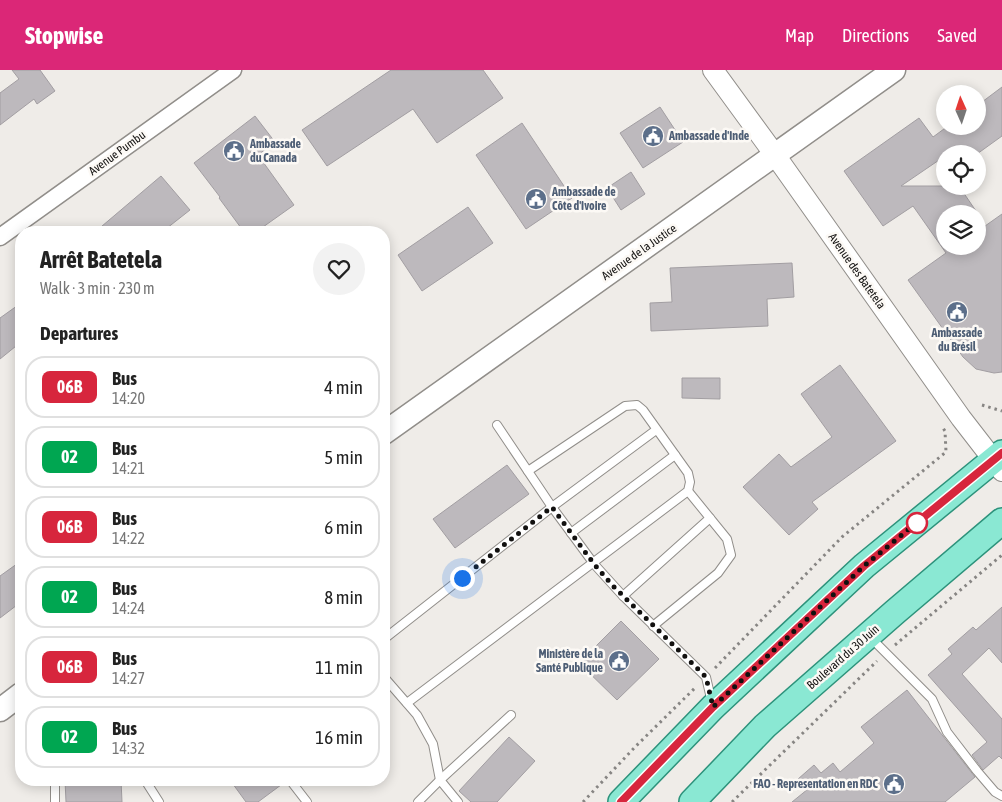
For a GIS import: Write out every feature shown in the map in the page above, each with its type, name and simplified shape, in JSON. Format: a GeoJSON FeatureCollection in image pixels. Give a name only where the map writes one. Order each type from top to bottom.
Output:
{"type":"FeatureCollection","features":[{"type":"Feature","properties":{"kind":"main road","name":"Avenue de la Justice"},"geometry":{"type":"LineString","coordinates":[[390,429],[894,70]]}},
{"type":"Feature","properties":{"kind":"main road"},"geometry":{"type":"LineString","coordinates":[[621,802],[713,707],[864,566],[999,461]]}},
{"type":"Feature","properties":{"kind":"main road","name":"Boulevard du 30 Juin"},"geometry":{"type":"LineString","coordinates":[[692,802],[765,726],[1002,521]]}},
{"type":"Feature","properties":{"kind":"main road"},"geometry":{"type":"LineString","coordinates":[[0,710],[15,699]]}},
{"type":"Feature","properties":{"kind":"street","name":"Avenue Pumbu"},"geometry":{"type":"LineString","coordinates":[[15,226],[233,70]]}},
{"type":"Feature","properties":{"kind":"street","name":"Avenue des Batetela"},"geometry":{"type":"LineString","coordinates":[[713,70],[961,418],[999,461]]}},
{"type":"Feature","properties":{"kind":"street","name":"Avenue Pumbu"},"geometry":{"type":"LineString","coordinates":[[0,237],[15,226]]}},
{"type":"Feature","properties":{"kind":"lane"},"geometry":{"type":"LineString","coordinates":[[407,704],[688,491],[690,482],[688,473],[637,404],[625,406],[528,471]]}},
{"type":"Feature","properties":{"kind":"lane"},"geometry":{"type":"LineString","coordinates":[[497,425],[552,507],[594,564],[623,596],[706,677],[713,707]]}},
{"type":"Feature","properties":{"kind":"lane"},"geometry":{"type":"LineString","coordinates":[[390,634],[552,507],[656,430]]}},
{"type":"Feature","properties":{"kind":"lane"},"geometry":{"type":"LineString","coordinates":[[571,532],[675,455]]}},
{"type":"Feature","properties":{"kind":"lane"},"geometry":{"type":"LineString","coordinates":[[653,626],[718,574],[731,556],[727,539],[688,491]]}},
{"type":"Feature","properties":{"kind":"lane"},"geometry":{"type":"LineString","coordinates":[[623,596],[710,518]]}},
{"type":"Feature","properties":{"kind":"lane"},"geometry":{"type":"LineString","coordinates":[[868,635],[932,699],[947,732],[995,792],[1002,796]]}},
{"type":"Feature","properties":{"kind":"lane"},"geometry":{"type":"LineString","coordinates":[[390,683],[417,715],[432,744],[440,780],[458,802]]}},
{"type":"Feature","properties":{"kind":"lane"},"geometry":{"type":"LineString","coordinates":[[418,802],[511,715]]}},
{"type":"Feature","properties":{"kind":"lane"},"geometry":{"type":"LineString","coordinates":[[55,786],[56,802]]}},
{"type":"Feature","properties":{"kind":"lane"},"geometry":{"type":"LineString","coordinates":[[149,786],[159,802]]}},
{"type":"Feature","properties":{"kind":"lane"},"geometry":{"type":"LineString","coordinates":[[295,786],[307,802]]}},
{"type":"Feature","properties":{"kind":"path"},"geometry":{"type":"LineString","coordinates":[[982,405],[1002,411]]}},
{"type":"Feature","properties":{"kind":"path"},"geometry":{"type":"LineString","coordinates":[[583,802],[842,537],[946,452],[945,431],[940,424]]}},
{"type":"Feature","properties":{"kind":"path"},"geometry":{"type":"LineString","coordinates":[[732,802],[886,652],[1002,556]]}},
{"type":"Feature","properties":{"kind":"building"},"geometry":{"type":"Polygon","coordinates":[[[12,70],[40,70],[55,91],[37,104],[34,99],[0,125],[0,93],[19,79],[12,70]]]}},
{"type":"Feature","properties":{"kind":"building"},"geometry":{"type":"Polygon","coordinates":[[[391,70],[483,70],[503,98],[437,143],[413,109],[327,166],[302,130],[391,70]]]}},
{"type":"Feature","properties":{"kind":"building"},"geometry":{"type":"Polygon","coordinates":[[[1002,87],[1002,136],[986,148],[986,145],[936,145],[936,162],[901,186],[936,186],[936,195],[965,195],[972,205],[936,205],[936,239],[913,206],[883,226],[844,171],[919,118],[933,137],[936,135],[986,135],[986,99],[1002,87]]]}},
{"type":"Feature","properties":{"kind":"building"},"geometry":{"type":"Polygon","coordinates":[[[660,107],[683,142],[643,168],[620,133],[660,107]]]}},
{"type":"Feature","properties":{"kind":"building"},"geometry":{"type":"Polygon","coordinates":[[[255,116],[275,142],[258,155],[294,205],[264,226],[240,226],[194,163],[255,116]]]}},
{"type":"Feature","properties":{"kind":"building"},"geometry":{"type":"Polygon","coordinates":[[[522,123],[572,198],[526,229],[476,155],[522,123]]]}},
{"type":"Feature","properties":{"kind":"building"},"geometry":{"type":"Polygon","coordinates":[[[631,172],[645,194],[621,210],[607,188],[631,172]]]}},
{"type":"Feature","properties":{"kind":"building"},"geometry":{"type":"Polygon","coordinates":[[[161,176],[190,210],[170,226],[102,226],[161,176]]]}},
{"type":"Feature","properties":{"kind":"building"},"geometry":{"type":"Polygon","coordinates":[[[468,207],[493,243],[422,291],[398,255],[468,207]]]}},
{"type":"Feature","properties":{"kind":"building"},"geometry":{"type":"Polygon","coordinates":[[[1002,214],[1002,372],[994,373],[976,369],[963,357],[908,280],[943,255],[986,255],[986,225],[1002,214]]]}},
{"type":"Feature","properties":{"kind":"building"},"geometry":{"type":"Polygon","coordinates":[[[792,263],[794,297],[767,299],[768,326],[651,331],[650,303],[672,302],[670,268],[792,263]]]}},
{"type":"Feature","properties":{"kind":"building"},"geometry":{"type":"Polygon","coordinates":[[[15,307],[15,347],[0,359],[0,318],[15,307]]]}},
{"type":"Feature","properties":{"kind":"building"},"geometry":{"type":"Polygon","coordinates":[[[840,365],[896,441],[812,502],[818,509],[789,535],[743,487],[779,454],[791,467],[832,437],[801,394],[840,365]]]}},
{"type":"Feature","properties":{"kind":"building"},"geometry":{"type":"Polygon","coordinates":[[[682,378],[720,378],[720,399],[682,398],[682,378]]]}},
{"type":"Feature","properties":{"kind":"building"},"geometry":{"type":"Polygon","coordinates":[[[507,465],[529,494],[455,548],[433,519],[507,465]]]}},
{"type":"Feature","properties":{"kind":"building"},"geometry":{"type":"Polygon","coordinates":[[[15,565],[15,607],[0,618],[0,576],[15,565]]]}},
{"type":"Feature","properties":{"kind":"building"},"geometry":{"type":"Polygon","coordinates":[[[1002,607],[1002,663],[989,648],[962,674],[1002,719],[1002,759],[999,756],[983,770],[972,755],[987,742],[928,675],[952,654],[948,649],[973,627],[976,630],[1002,607]]]}},
{"type":"Feature","properties":{"kind":"building","name":"Ministère de la Santé Publique"},"geometry":{"type":"Polygon","coordinates":[[[621,621],[659,659],[617,700],[579,663],[621,621]]]}},
{"type":"Feature","properties":{"kind":"building"},"geometry":{"type":"Polygon","coordinates":[[[907,690],[975,777],[945,802],[792,802],[808,789],[798,779],[814,765],[821,773],[833,763],[840,772],[874,743],[861,727],[907,690]]]}},
{"type":"Feature","properties":{"kind":"building"},"geometry":{"type":"Polygon","coordinates":[[[509,737],[535,761],[497,802],[471,802],[459,791],[509,737]]]}},
{"type":"Feature","properties":{"kind":"building"},"geometry":{"type":"Polygon","coordinates":[[[65,786],[121,786],[122,802],[66,802],[65,786]]]}},
{"type":"Feature","properties":{"kind":"building"},"geometry":{"type":"Polygon","coordinates":[[[234,786],[280,786],[258,802],[246,802],[234,786]]]}},
{"type":"Feature","properties":{"kind":"bus line","name":"06B"},"geometry":{"type":"LineString","coordinates":[[621,802],[713,707],[864,566],[1002,453]]}},
{"type":"Feature","properties":{"kind":"place","name":"Ambassade d'Inde"},"geometry":{"type":"Point","coordinates":[653,136]}},
{"type":"Feature","properties":{"kind":"place","name":"Ambassade du Canada"},"geometry":{"type":"Point","coordinates":[234,151]}},
{"type":"Feature","properties":{"kind":"place","name":"Ambassade de Côte d'Ivoire"},"geometry":{"type":"Point","coordinates":[536,199]}},
{"type":"Feature","properties":{"kind":"place","name":"Ambassade du Brésil"},"geometry":{"type":"Point","coordinates":[957,312]}},
{"type":"Feature","properties":{"kind":"place","name":"Ministère de la Santé Publique"},"geometry":{"type":"Point","coordinates":[619,661]}},
{"type":"Feature","properties":{"kind":"place","name":"FAO - Representation en RDC"},"geometry":{"type":"Point","coordinates":[894,784]}},
{"type":"Feature","properties":{"kind":"route"},"geometry":{"type":"LineString","coordinates":[[462,578],[552,507],[594,564],[613,586],[706,677],[713,707],[864,566],[920,520],[917,523]]}}]}
